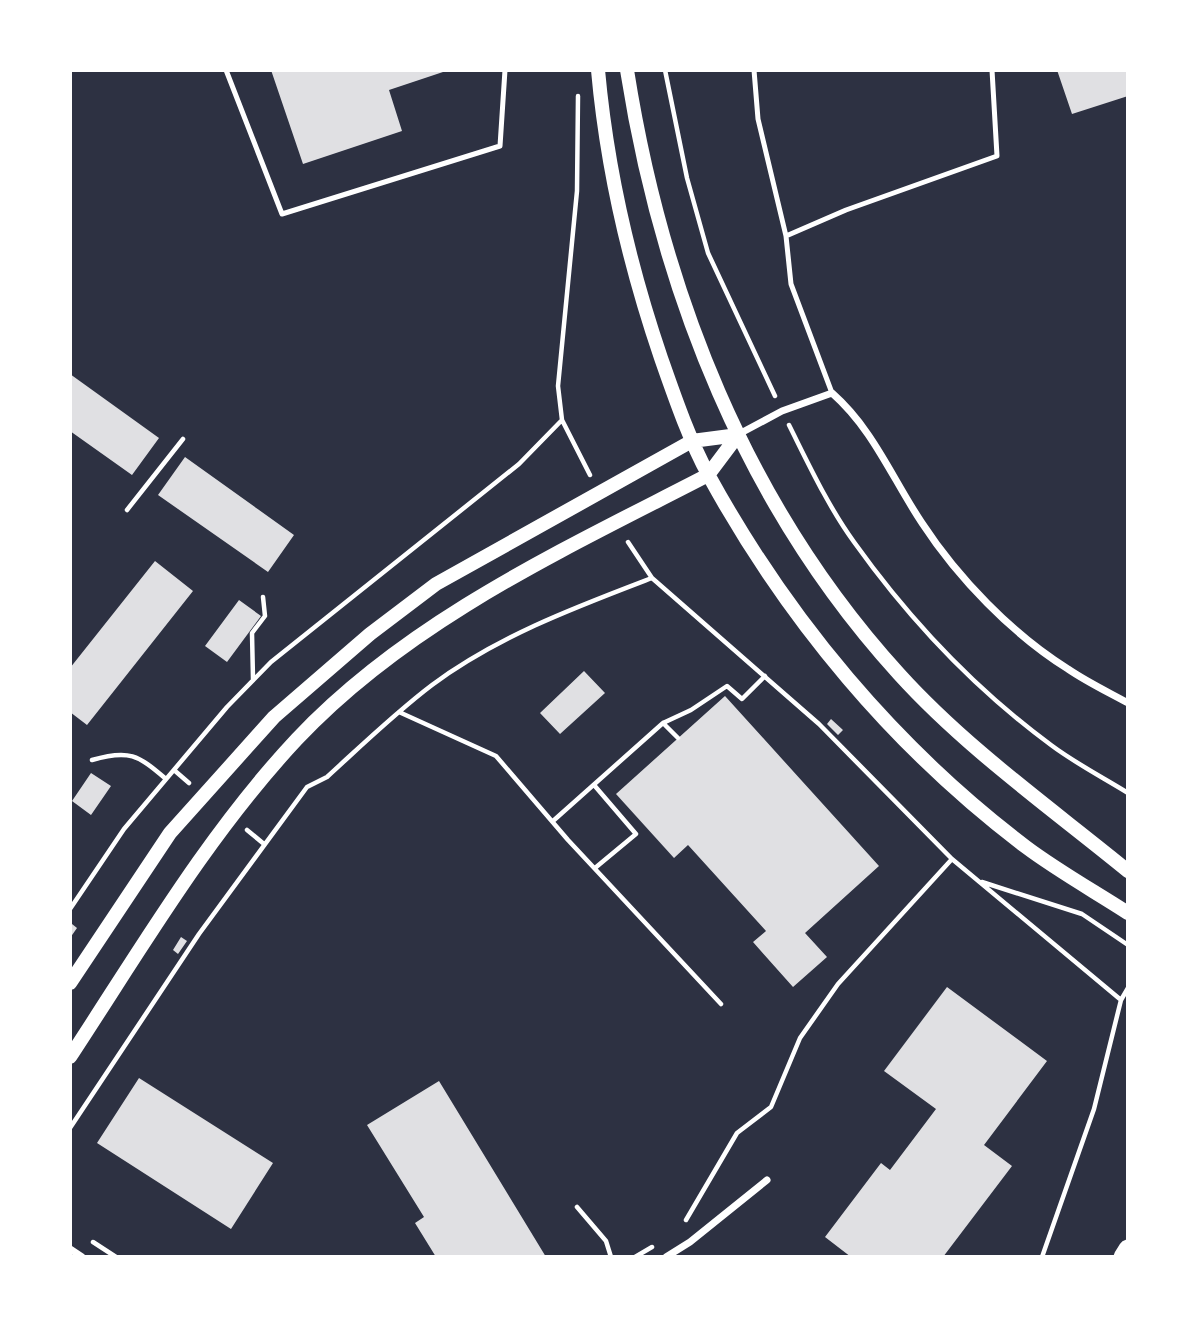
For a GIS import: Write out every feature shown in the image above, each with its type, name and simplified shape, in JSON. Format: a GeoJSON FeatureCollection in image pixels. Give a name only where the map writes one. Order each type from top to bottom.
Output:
{"type":"FeatureCollection","features":[{"type":"Feature","properties":{"kind":"highway"},"geometry":{"type":"LineString","coordinates":[[1123,1257],[1128,1249]]}},
{"type":"Feature","properties":{"kind":"main road"},"geometry":{"type":"LineString","coordinates":[[598,70],[614,195],[637,289],[692,440],[708,475],[776,586],[812,636],[895,731],[964,796],[1027,848],[1128,913]]}},
{"type":"Feature","properties":{"kind":"main road"},"geometry":{"type":"LineString","coordinates":[[628,70],[648,183],[672,273],[714,383],[738,435],[765,490],[811,564],[900,676],[994,763],[1128,871]]}},
{"type":"Feature","properties":{"kind":"main road"},"geometry":{"type":"LineString","coordinates":[[70,983],[170,833],[274,717],[370,634],[436,584],[692,440],[738,435]]}},
{"type":"Feature","properties":{"kind":"main road"},"geometry":{"type":"LineString","coordinates":[[70,1057],[215,838],[298,737],[377,667],[444,618],[708,475],[738,435]]}},
{"type":"Feature","properties":{"kind":"street"},"geometry":{"type":"LineString","coordinates":[[738,435],[782,411],[832,393],[853,411],[888,464],[922,524],[972,587],[1066,668],[1128,703]]}},
{"type":"Feature","properties":{"kind":"street"},"geometry":{"type":"LineString","coordinates":[[666,1257],[690,1242],[767,1180]]}},
{"type":"Feature","properties":{"kind":"street"},"geometry":{"type":"LineString","coordinates":[[70,1249],[82,1257]]}},
{"type":"Feature","properties":{"kind":"lane"},"geometry":{"type":"LineString","coordinates":[[226,70],[282,214],[500,146],[505,70]]}},
{"type":"Feature","properties":{"kind":"lane"},"geometry":{"type":"LineString","coordinates":[[754,70],[758,118],[786,236],[791,284],[832,393]]}},
{"type":"Feature","properties":{"kind":"lane"},"geometry":{"type":"LineString","coordinates":[[786,236],[846,210],[997,156],[992,70]]}},
{"type":"Feature","properties":{"kind":"path"},"geometry":{"type":"LineString","coordinates":[[665,70],[687,178],[708,253],[782,411],[826,497],[854,542],[930,637],[982,689],[1052,746],[1128,793]]}},
{"type":"Feature","properties":{"kind":"path"},"geometry":{"type":"LineString","coordinates":[[578,92],[577,191],[558,386],[562,420],[592,478]]}},
{"type":"Feature","properties":{"kind":"path"},"geometry":{"type":"LineString","coordinates":[[70,909],[124,829],[271,662],[519,464],[562,420]]}},
{"type":"Feature","properties":{"kind":"path"},"geometry":{"type":"LineString","coordinates":[[127,510],[183,439]]}},
{"type":"Feature","properties":{"kind":"path"},"geometry":{"type":"LineString","coordinates":[[628,542],[653,578],[819,724],[952,859],[1121,1000]]}},
{"type":"Feature","properties":{"kind":"path"},"geometry":{"type":"LineString","coordinates":[[70,1128],[199,934],[307,787],[327,777],[432,685],[492,647],[558,614],[653,578]]}},
{"type":"Feature","properties":{"kind":"path"},"geometry":{"type":"LineString","coordinates":[[253,680],[252,633],[265,616],[262,597]]}},
{"type":"Feature","properties":{"kind":"path"},"geometry":{"type":"LineString","coordinates":[[553,821],[663,723],[691,710],[727,685],[742,699],[765,676]]}},
{"type":"Feature","properties":{"kind":"path"},"geometry":{"type":"LineString","coordinates":[[399,712],[496,756],[594,868],[721,1004]]}},
{"type":"Feature","properties":{"kind":"path"},"geometry":{"type":"LineString","coordinates":[[663,723],[678,738]]}},
{"type":"Feature","properties":{"kind":"path"},"geometry":{"type":"LineString","coordinates":[[92,760],[112,754],[126,754],[143,760],[166,779]]}},
{"type":"Feature","properties":{"kind":"path"},"geometry":{"type":"LineString","coordinates":[[594,785],[636,834],[594,868]]}},
{"type":"Feature","properties":{"kind":"path"},"geometry":{"type":"LineString","coordinates":[[681,1226],[708,1186],[737,1133],[771,1107],[800,1038],[838,984],[952,859]]}},
{"type":"Feature","properties":{"kind":"path"},"geometry":{"type":"LineString","coordinates":[[979,881],[1082,914],[1128,945]]}},
{"type":"Feature","properties":{"kind":"path"},"geometry":{"type":"LineString","coordinates":[[1042,1257],[1094,1109],[1121,1000],[1128,988]]}},
{"type":"Feature","properties":{"kind":"path"},"geometry":{"type":"LineString","coordinates":[[577,1207],[606,1241],[611,1257]]}},
{"type":"Feature","properties":{"kind":"path"},"geometry":{"type":"LineString","coordinates":[[635,1257],[654,1245]]}},
{"type":"Feature","properties":{"kind":"building"},"geometry":{"type":"Polygon","coordinates":[[[271,70],[449,70],[389,90],[402,131],[303,164],[271,70]]]}},
{"type":"Feature","properties":{"kind":"building"},"geometry":{"type":"Polygon","coordinates":[[[1057,70],[1128,70],[1128,96],[1072,114],[1057,70]]]}},
{"type":"Feature","properties":{"kind":"building"},"geometry":{"type":"Polygon","coordinates":[[[70,374],[159,438],[132,475],[70,431],[70,374]]]}},
{"type":"Feature","properties":{"kind":"building"},"geometry":{"type":"Polygon","coordinates":[[[185,457],[294,535],[268,572],[158,495],[185,457]]]}},
{"type":"Feature","properties":{"kind":"building"},"geometry":{"type":"Polygon","coordinates":[[[155,561],[193,591],[87,725],[70,712],[70,668],[155,561]]]}},
{"type":"Feature","properties":{"kind":"building"},"geometry":{"type":"Polygon","coordinates":[[[239,600],[261,616],[227,662],[205,646],[239,600]]]}},
{"type":"Feature","properties":{"kind":"building"},"geometry":{"type":"Polygon","coordinates":[[[584,671],[605,693],[560,734],[540,713],[584,671]]]}},
{"type":"Feature","properties":{"kind":"building"},"geometry":{"type":"Polygon","coordinates":[[[725,696],[879,866],[805,933],[827,957],[793,987],[753,942],[766,931],[688,845],[674,858],[616,794],[725,696]]]}},
{"type":"Feature","properties":{"kind":"building"},"geometry":{"type":"Polygon","coordinates":[[[831,719],[843,730],[838,735],[827,724],[831,719]]]}},
{"type":"Feature","properties":{"kind":"building"},"geometry":{"type":"Polygon","coordinates":[[[91,773],[111,786],[91,815],[72,801],[91,773]]]}},
{"type":"Feature","properties":{"kind":"building"},"geometry":{"type":"Polygon","coordinates":[[[72,924],[77,928],[70,938],[70,927],[72,924]]]}},
{"type":"Feature","properties":{"kind":"building"},"geometry":{"type":"Polygon","coordinates":[[[181,937],[187,941],[178,954],[173,950],[181,937]]]}},
{"type":"Feature","properties":{"kind":"building"},"geometry":{"type":"Polygon","coordinates":[[[947,987],[1047,1061],[984,1145],[1012,1166],[943,1257],[851,1257],[825,1237],[881,1163],[890,1170],[936,1109],[884,1071],[947,987]]]}},
{"type":"Feature","properties":{"kind":"building"},"geometry":{"type":"Polygon","coordinates":[[[139,1078],[273,1163],[231,1229],[97,1143],[139,1078]]]}},
{"type":"Feature","properties":{"kind":"building"},"geometry":{"type":"Polygon","coordinates":[[[439,1081],[546,1257],[436,1257],[415,1223],[424,1217],[367,1125],[439,1081]]]}}]}
